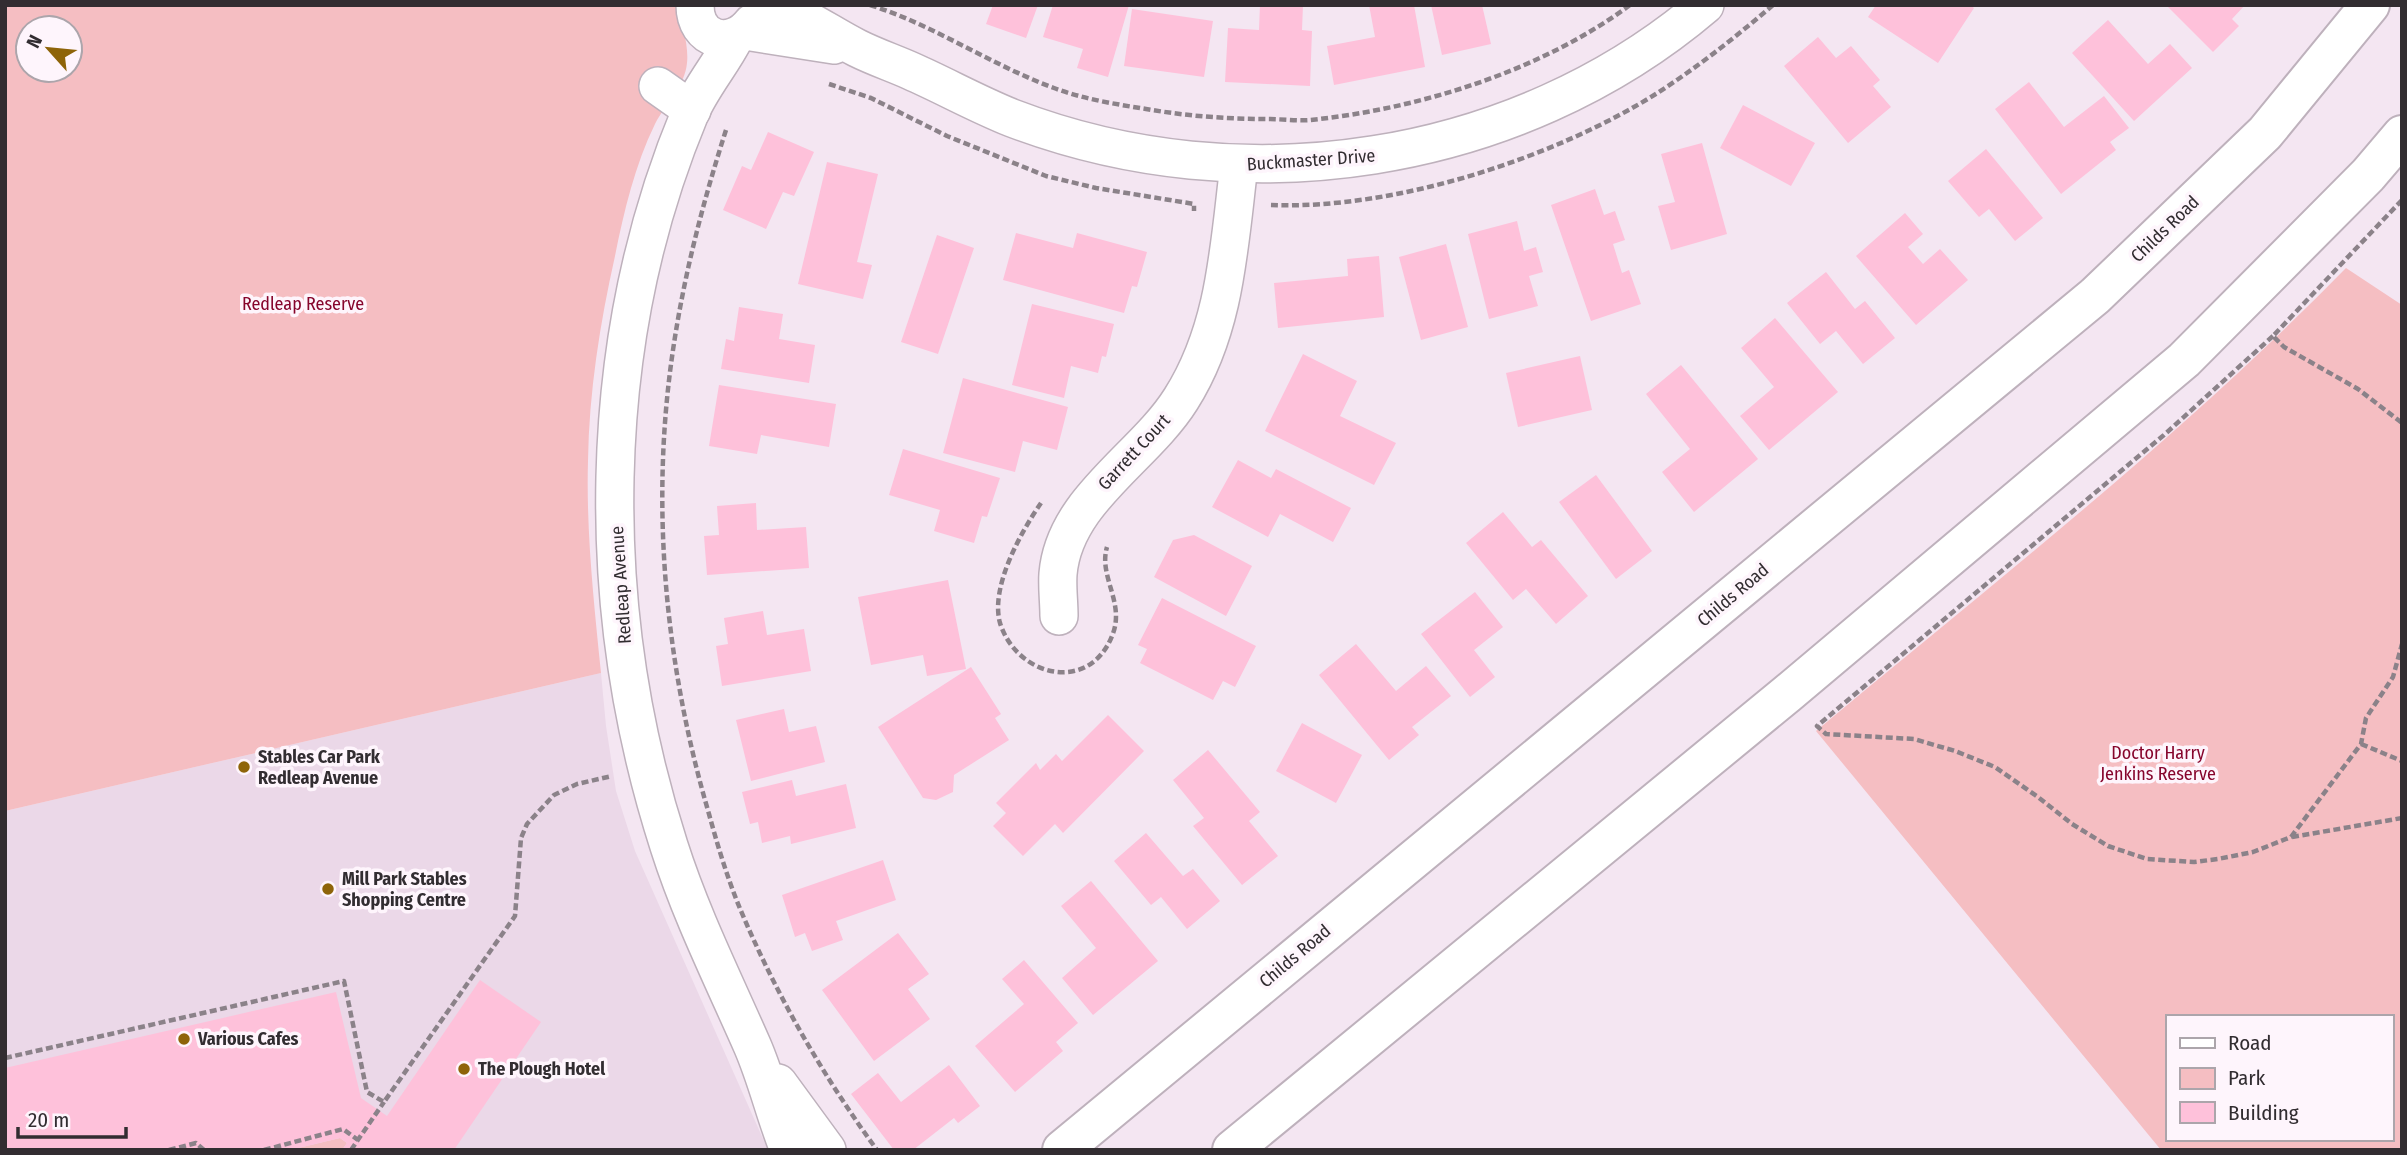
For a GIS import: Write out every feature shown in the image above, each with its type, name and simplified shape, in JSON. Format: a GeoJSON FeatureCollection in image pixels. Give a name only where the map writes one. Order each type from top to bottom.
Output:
{"type":"FeatureCollection","features":[{"type":"Feature","properties":{"kind":"main road","name":"Childs Road"},"geometry":{"type":"LineString","coordinates":[[1062,1150],[2095,296],[2265,133],[2370,5]]}},
{"type":"Feature","properties":{"kind":"main road"},"geometry":{"type":"LineString","coordinates":[[1233,1150],[1787,694],[2184,360],[2368,175],[2402,135]]}},
{"type":"Feature","properties":{"kind":"street","name":"Buckmaster Drive"},"geometry":{"type":"LineString","coordinates":[[772,5],[786,9],[859,49],[981,105],[1066,136],[1143,154],[1239,165],[1352,159],[1406,151],[1464,135],[1522,114],[1578,89],[1658,41],[1705,5]]}},
{"type":"Feature","properties":{"kind":"street","name":"Buckmaster Drive"},"geometry":{"type":"LineString","coordinates":[[698,16],[715,38],[745,25],[859,49]]}},
{"type":"Feature","properties":{"kind":"street","name":"Redleap Avenue"},"geometry":{"type":"LineString","coordinates":[[692,110],[698,16]]}},
{"type":"Feature","properties":{"kind":"street","name":"Redleap Avenue"},"geometry":{"type":"LineString","coordinates":[[745,25],[692,110],[664,185],[644,254],[629,325],[619,405],[615,478],[617,562],[624,643],[648,768],[669,846],[711,958],[753,1048],[789,1150]]}},
{"type":"Feature","properties":{"kind":"street"},"geometry":{"type":"LineString","coordinates":[[657,86],[692,110]]}},
{"type":"Feature","properties":{"kind":"street","name":"Garrett Court"},"geometry":{"type":"LineString","coordinates":[[1059,616],[1058,574],[1064,545],[1075,522],[1096,494],[1161,427],[1182,399],[1213,334],[1222,296],[1239,165]]}},
{"type":"Feature","properties":{"kind":"street","name":"Redleap Avenue"},"geometry":{"type":"LineString","coordinates":[[753,1048],[827,1150]]}},
{"type":"Feature","properties":{"kind":"path"},"geometry":{"type":"LineString","coordinates":[[870,5],[1055,89],[1104,102],[1216,119],[1295,120],[1379,109],[1457,90],[1569,43],[1630,5]]}},
{"type":"Feature","properties":{"kind":"path"},"geometry":{"type":"LineString","coordinates":[[1267,217],[1268,204],[1343,201],[1411,190],[1462,178],[1532,155],[1598,126],[1659,92],[1734,38],[1773,5]]}},
{"type":"Feature","properties":{"kind":"path"},"geometry":{"type":"LineString","coordinates":[[820,81],[871,98],[947,136],[1046,176],[1096,188],[1194,204],[1193,217]]}},
{"type":"Feature","properties":{"kind":"path"},"geometry":{"type":"LineString","coordinates":[[727,128],[702,205],[684,287],[672,351],[665,424],[662,490],[664,554],[668,614],[678,691],[698,775],[740,909],[770,976],[811,1050],[877,1150]]}},
{"type":"Feature","properties":{"kind":"path"},"geometry":{"type":"LineString","coordinates":[[2402,200],[2273,336],[2154,444],[1817,726],[1826,734],[1914,739],[1995,767],[2072,824],[2108,846],[2147,859],[2194,862],[2218,859],[2253,852],[2291,837],[2402,818]]}},
{"type":"Feature","properties":{"kind":"path"},"geometry":{"type":"LineString","coordinates":[[2273,336],[2284,347],[2358,389],[2402,423]]}},
{"type":"Feature","properties":{"kind":"path"},"geometry":{"type":"LineString","coordinates":[[1048,494],[1019,538],[1007,567],[999,598],[1000,621],[1018,655],[1034,666],[1058,673],[1078,670],[1096,661],[1108,646],[1118,617],[1114,592],[1105,567],[1109,542]]}},
{"type":"Feature","properties":{"kind":"path"},"geometry":{"type":"LineString","coordinates":[[2291,837],[2361,744],[2366,718],[2393,677],[2402,644]]}},
{"type":"Feature","properties":{"kind":"path"},"geometry":{"type":"LineString","coordinates":[[2361,744],[2402,761]]}},
{"type":"Feature","properties":{"kind":"path"},"geometry":{"type":"LineString","coordinates":[[351,1150],[515,916],[521,838],[527,824],[554,795],[577,785],[648,768]]}},
{"type":"Feature","properties":{"kind":"path"},"geometry":{"type":"LineString","coordinates":[[5,1058],[344,981],[368,1092],[384,1102]]}},
{"type":"Feature","properties":{"kind":"path"},"geometry":{"type":"LineString","coordinates":[[264,1150],[343,1129],[358,1140]]}},
{"type":"Feature","properties":{"kind":"path"},"geometry":{"type":"LineString","coordinates":[[169,1150],[195,1143],[204,1150]]}},
{"type":"Feature","properties":{"kind":"shaded area","name":"Mill Park Stables Shopping Centre"},"geometry":{"type":"Polygon","coordinates":[[[601,673],[616,791],[635,851],[768,1150],[5,1150],[5,811],[601,673]]]}},
{"type":"Feature","properties":{"kind":"green space","name":"Redleap Reserve"},"geometry":{"type":"Polygon","coordinates":[[[5,5],[679,5],[687,49],[686,71],[655,124],[631,188],[605,307],[593,383],[588,514],[601,673],[5,811],[5,5]]]}},
{"type":"Feature","properties":{"kind":"green space","name":"Doctor Harry Jenkins Reserve"},"geometry":{"type":"Polygon","coordinates":[[[2346,268],[2402,305],[2402,1150],[2161,1150],[1816,731],[2020,563],[2219,390],[2346,268]]]}},
{"type":"Feature","properties":{"kind":"green space"},"geometry":{"type":"Polygon","coordinates":[[[340,1138],[347,1143],[342,1150],[290,1150],[340,1138]]]}},
{"type":"Feature","properties":{"kind":"building"},"geometry":{"type":"Polygon","coordinates":[[[993,5],[1038,5],[1026,38],[986,24],[993,5]]]}},
{"type":"Feature","properties":{"kind":"building"},"geometry":{"type":"Polygon","coordinates":[[[1053,5],[1129,5],[1108,77],[1077,68],[1083,49],[1043,37],[1053,5]]]}},
{"type":"Feature","properties":{"kind":"building"},"geometry":{"type":"Polygon","coordinates":[[[1260,5],[1303,5],[1302,30],[1312,31],[1310,86],[1225,82],[1228,28],[1259,30],[1260,5]]]}},
{"type":"Feature","properties":{"kind":"building"},"geometry":{"type":"Polygon","coordinates":[[[1369,5],[1414,5],[1425,67],[1334,85],[1327,46],[1375,37],[1369,5]]]}},
{"type":"Feature","properties":{"kind":"building"},"geometry":{"type":"Polygon","coordinates":[[[1431,5],[1482,5],[1491,44],[1442,55],[1431,5]]]}},
{"type":"Feature","properties":{"kind":"building"},"geometry":{"type":"Polygon","coordinates":[[[1876,5],[1970,5],[1974,8],[1938,63],[1868,17],[1876,5]]]}},
{"type":"Feature","properties":{"kind":"building"},"geometry":{"type":"Polygon","coordinates":[[[2166,5],[2245,5],[2232,19],[2239,26],[2213,52],[2166,5]]]}},
{"type":"Feature","properties":{"kind":"building"},"geometry":{"type":"Polygon","coordinates":[[[1132,9],[1213,21],[1204,77],[1124,66],[1132,9]]]}},
{"type":"Feature","properties":{"kind":"building"},"geometry":{"type":"Polygon","coordinates":[[[2108,20],[2148,64],[2170,44],[2192,68],[2134,121],[2072,53],[2108,20]]]}},
{"type":"Feature","properties":{"kind":"building"},"geometry":{"type":"Polygon","coordinates":[[[1818,37],[1836,58],[1851,46],[1880,80],[1873,86],[1891,107],[1848,143],[1784,66],[1818,37]]]}},
{"type":"Feature","properties":{"kind":"building"},"geometry":{"type":"Polygon","coordinates":[[[2029,82],[2064,127],[2104,96],[2129,128],[2110,142],[2116,150],[2061,194],[1995,109],[2029,82]]]}},
{"type":"Feature","properties":{"kind":"building"},"geometry":{"type":"Polygon","coordinates":[[[1743,105],[1815,143],[1791,186],[1720,148],[1743,105]]]}},
{"type":"Feature","properties":{"kind":"building"},"geometry":{"type":"Polygon","coordinates":[[[768,132],[814,152],[794,196],[783,192],[766,229],[723,210],[742,166],[751,170],[768,132]]]}},
{"type":"Feature","properties":{"kind":"building"},"geometry":{"type":"Polygon","coordinates":[[[1702,143],[1727,234],[1671,250],[1658,206],[1675,202],[1661,154],[1702,143]]]}},
{"type":"Feature","properties":{"kind":"building"},"geometry":{"type":"Polygon","coordinates":[[[1986,149],[2043,218],[2015,241],[1989,209],[1979,217],[1948,181],[1986,149]]]}},
{"type":"Feature","properties":{"kind":"building"},"geometry":{"type":"Polygon","coordinates":[[[827,162],[878,174],[857,262],[872,265],[863,299],[798,284],[827,162]]]}},
{"type":"Feature","properties":{"kind":"building"},"geometry":{"type":"Polygon","coordinates":[[[1595,189],[1604,215],[1615,211],[1625,240],[1613,244],[1622,273],[1629,270],[1641,304],[1591,321],[1551,205],[1595,189]]]}},
{"type":"Feature","properties":{"kind":"building"},"geometry":{"type":"Polygon","coordinates":[[[1905,213],[1923,234],[1908,247],[1923,264],[1940,249],[1968,280],[1916,325],[1856,256],[1905,213]]]}},
{"type":"Feature","properties":{"kind":"building"},"geometry":{"type":"Polygon","coordinates":[[[1517,221],[1524,251],[1536,247],[1543,272],[1529,276],[1538,306],[1489,319],[1468,234],[1517,221]]]}},
{"type":"Feature","properties":{"kind":"building"},"geometry":{"type":"Polygon","coordinates":[[[1016,233],[1073,248],[1077,233],[1147,252],[1137,287],[1132,286],[1124,313],[1003,280],[1016,233]]]}},
{"type":"Feature","properties":{"kind":"building"},"geometry":{"type":"Polygon","coordinates":[[[937,235],[974,248],[938,354],[901,342],[937,235]]]}},
{"type":"Feature","properties":{"kind":"building"},"geometry":{"type":"Polygon","coordinates":[[[1446,244],[1468,327],[1421,340],[1399,257],[1446,244]]]}},
{"type":"Feature","properties":{"kind":"building"},"geometry":{"type":"Polygon","coordinates":[[[1379,256],[1384,317],[1278,328],[1274,283],[1348,276],[1347,259],[1379,256]]]}},
{"type":"Feature","properties":{"kind":"building"},"geometry":{"type":"Polygon","coordinates":[[[1826,272],[1855,309],[1865,301],[1895,338],[1863,364],[1836,331],[1820,344],[1787,303],[1826,272]]]}},
{"type":"Feature","properties":{"kind":"building"},"geometry":{"type":"Polygon","coordinates":[[[1032,304],[1114,324],[1106,357],[1102,356],[1098,373],[1071,366],[1064,398],[1012,385],[1032,304]]]}},
{"type":"Feature","properties":{"kind":"building"},"geometry":{"type":"Polygon","coordinates":[[[739,307],[783,314],[779,339],[815,345],[809,383],[721,369],[726,339],[734,341],[739,307]]]}},
{"type":"Feature","properties":{"kind":"building"},"geometry":{"type":"Polygon","coordinates":[[[1775,318],[1838,392],[1769,450],[1740,416],[1774,387],[1741,348],[1775,318]]]}},
{"type":"Feature","properties":{"kind":"building"},"geometry":{"type":"Polygon","coordinates":[[[1303,354],[1357,381],[1340,416],[1396,443],[1374,485],[1265,431],[1303,354]]]}},
{"type":"Feature","properties":{"kind":"building"},"geometry":{"type":"Polygon","coordinates":[[[1580,356],[1592,410],[1518,427],[1506,373],[1580,356]]]}},
{"type":"Feature","properties":{"kind":"building"},"geometry":{"type":"Polygon","coordinates":[[[1681,365],[1758,459],[1694,512],[1662,472],[1690,449],[1646,394],[1681,365]]]}},
{"type":"Feature","properties":{"kind":"building"},"geometry":{"type":"Polygon","coordinates":[[[963,378],[1068,407],[1057,450],[1023,441],[1015,472],[943,453],[963,378]]]}},
{"type":"Feature","properties":{"kind":"building"},"geometry":{"type":"Polygon","coordinates":[[[719,385],[836,404],[829,447],[761,435],[757,454],[709,446],[719,385]]]}},
{"type":"Feature","properties":{"kind":"building"},"geometry":{"type":"Polygon","coordinates":[[[903,449],[1000,478],[987,517],[982,516],[974,543],[934,531],[940,510],[889,495],[903,449]]]}},
{"type":"Feature","properties":{"kind":"building"},"geometry":{"type":"Polygon","coordinates":[[[1238,460],[1271,478],[1276,469],[1351,508],[1333,542],[1280,514],[1268,537],[1212,507],[1238,460]]]}},
{"type":"Feature","properties":{"kind":"building"},"geometry":{"type":"Polygon","coordinates":[[[1596,475],[1652,551],[1616,579],[1559,502],[1596,475]]]}},
{"type":"Feature","properties":{"kind":"building"},"geometry":{"type":"Polygon","coordinates":[[[756,503],[757,530],[806,527],[809,568],[707,575],[704,536],[719,535],[717,506],[756,503]]]}},
{"type":"Feature","properties":{"kind":"building"},"geometry":{"type":"Polygon","coordinates":[[[1503,512],[1532,547],[1541,540],[1588,596],[1556,624],[1526,589],[1513,600],[1466,543],[1503,512]]]}},
{"type":"Feature","properties":{"kind":"building"},"geometry":{"type":"Polygon","coordinates":[[[1194,535],[1252,566],[1226,616],[1154,577],[1173,540],[1194,535]]]}},
{"type":"Feature","properties":{"kind":"building"},"geometry":{"type":"Polygon","coordinates":[[[948,580],[966,669],[927,676],[923,655],[871,665],[858,597],[948,580]]]}},
{"type":"Feature","properties":{"kind":"building"},"geometry":{"type":"Polygon","coordinates":[[[1475,592],[1503,627],[1474,650],[1495,677],[1470,697],[1421,634],[1475,592]]]}},
{"type":"Feature","properties":{"kind":"building"},"geometry":{"type":"Polygon","coordinates":[[[1162,598],[1256,646],[1235,687],[1223,681],[1213,700],[1140,663],[1147,649],[1138,645],[1162,598]]]}},
{"type":"Feature","properties":{"kind":"building"},"geometry":{"type":"Polygon","coordinates":[[[763,611],[767,635],[804,629],[811,671],[722,686],[716,646],[728,644],[724,618],[763,611]]]}},
{"type":"Feature","properties":{"kind":"building"},"geometry":{"type":"Polygon","coordinates":[[[1356,644],[1396,691],[1426,666],[1451,696],[1412,727],[1419,735],[1389,760],[1319,675],[1356,644]]]}},
{"type":"Feature","properties":{"kind":"building"},"geometry":{"type":"Polygon","coordinates":[[[971,667],[1001,714],[995,718],[1009,740],[954,775],[953,792],[936,800],[923,798],[878,727],[971,667]]]}},
{"type":"Feature","properties":{"kind":"building"},"geometry":{"type":"Polygon","coordinates":[[[784,709],[789,732],[816,726],[825,762],[751,781],[736,720],[784,709]]]}},
{"type":"Feature","properties":{"kind":"building"},"geometry":{"type":"Polygon","coordinates":[[[1108,715],[1144,751],[1063,833],[1055,824],[1023,856],[993,826],[1006,813],[996,803],[1036,763],[1040,770],[1056,754],[1062,761],[1108,715]]]}},
{"type":"Feature","properties":{"kind":"building"},"geometry":{"type":"Polygon","coordinates":[[[1302,723],[1362,755],[1336,803],[1276,771],[1302,723]]]}},
{"type":"Feature","properties":{"kind":"building"},"geometry":{"type":"Polygon","coordinates":[[[1208,750],[1260,812],[1249,821],[1278,856],[1242,885],[1193,826],[1204,818],[1173,780],[1208,750]]]}},
{"type":"Feature","properties":{"kind":"building"},"geometry":{"type":"Polygon","coordinates":[[[792,780],[796,796],[846,784],[856,828],[791,844],[790,836],[762,843],[758,822],[750,824],[742,792],[792,780]]]}},
{"type":"Feature","properties":{"kind":"building"},"geometry":{"type":"Polygon","coordinates":[[[1146,833],[1183,876],[1193,869],[1220,901],[1187,929],[1161,897],[1151,905],[1114,861],[1146,833]]]}},
{"type":"Feature","properties":{"kind":"building"},"geometry":{"type":"Polygon","coordinates":[[[883,860],[896,900],[836,921],[843,940],[812,951],[805,933],[795,937],[782,895],[883,860]]]}},
{"type":"Feature","properties":{"kind":"building"},"geometry":{"type":"Polygon","coordinates":[[[1091,881],[1158,961],[1093,1015],[1062,978],[1096,948],[1061,906],[1091,881]]]}},
{"type":"Feature","properties":{"kind":"building"},"geometry":{"type":"Polygon","coordinates":[[[898,933],[929,974],[908,989],[930,1019],[874,1061],[822,990],[898,933]]]}},
{"type":"Feature","properties":{"kind":"building"},"geometry":{"type":"Polygon","coordinates":[[[1024,960],[1078,1023],[1056,1042],[1063,1051],[1015,1092],[975,1046],[1024,1004],[1002,979],[1024,960]]]}},
{"type":"Feature","properties":{"kind":"building"},"geometry":{"type":"Polygon","coordinates":[[[480,980],[541,1022],[454,1150],[342,1150],[347,1143],[340,1138],[290,1150],[5,1150],[5,1068],[336,992],[361,1098],[387,1116],[480,980]]]}},
{"type":"Feature","properties":{"kind":"building"},"geometry":{"type":"Polygon","coordinates":[[[949,1065],[980,1106],[958,1123],[954,1118],[913,1150],[894,1150],[851,1094],[878,1073],[901,1102],[949,1065]]]}},
{"type":"Feature","properties":{"kind":"place","name":"Stables Car Park Redleap Avenue"},"geometry":{"type":"Point","coordinates":[244,767]}},
{"type":"Feature","properties":{"kind":"place","name":"Mill Park Stables Shopping Centre"},"geometry":{"type":"Point","coordinates":[328,889]}},
{"type":"Feature","properties":{"kind":"place","name":"Various Cafes"},"geometry":{"type":"Point","coordinates":[184,1039]}},
{"type":"Feature","properties":{"kind":"place","name":"The Plough Hotel"},"geometry":{"type":"Point","coordinates":[464,1069]}}]}
